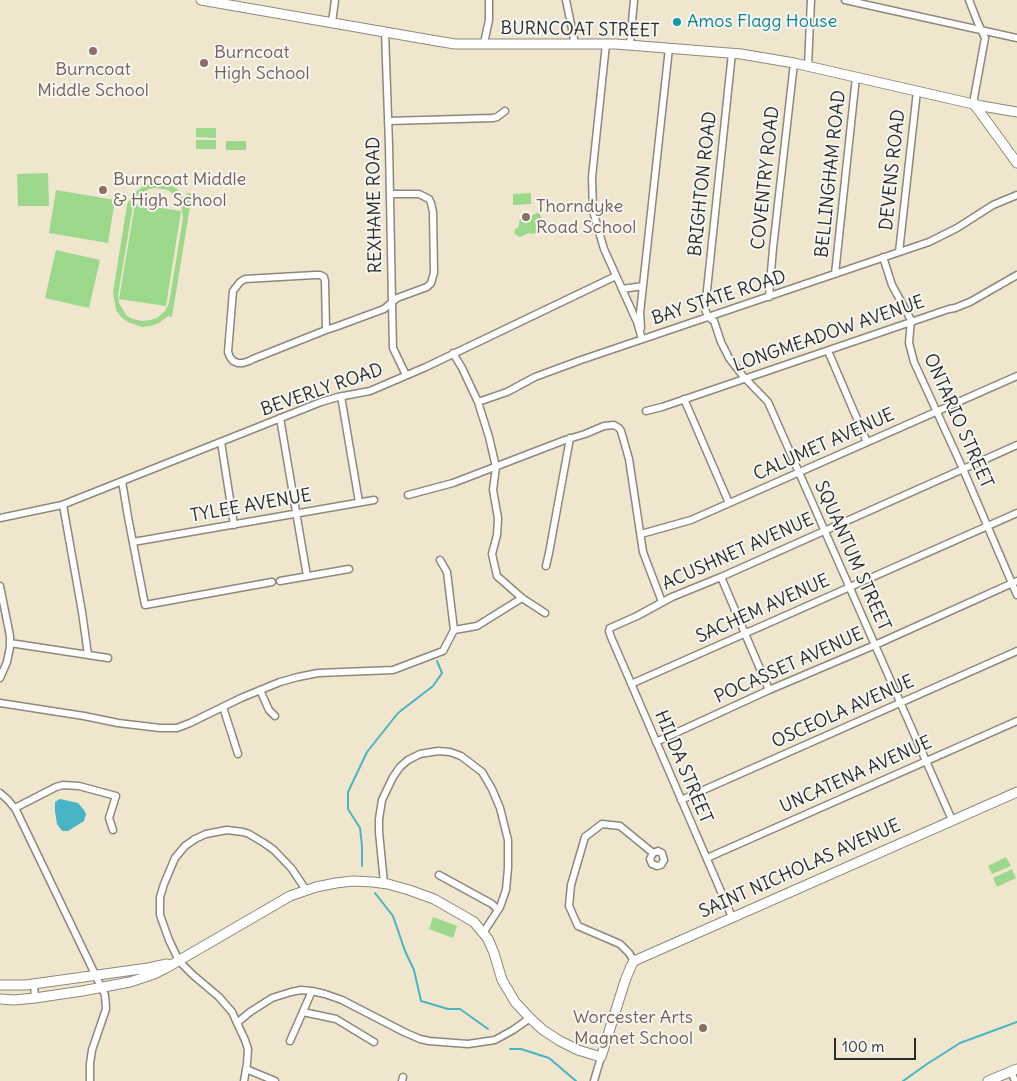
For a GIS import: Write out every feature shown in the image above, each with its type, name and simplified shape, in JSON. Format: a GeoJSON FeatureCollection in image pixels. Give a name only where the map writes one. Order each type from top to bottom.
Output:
{"type":"FeatureCollection","features":[{"type":"Feature","properties":{"kind":"street","name":"BURNCOAT STREET"},"geometry":{"type":"LineString","coordinates":[[200,0],[455,44],[606,44],[732,53],[794,63],[1017,112]]}},
{"type":"Feature","properties":{"kind":"street"},"geometry":{"type":"LineString","coordinates":[[332,22],[335,0]]}},
{"type":"Feature","properties":{"kind":"street"},"geometry":{"type":"LineString","coordinates":[[484,43],[489,20],[488,0]]}},
{"type":"Feature","properties":{"kind":"street"},"geometry":{"type":"LineString","coordinates":[[566,0],[575,44]]}},
{"type":"Feature","properties":{"kind":"street"},"geometry":{"type":"LineString","coordinates":[[630,45],[634,0]]}},
{"type":"Feature","properties":{"kind":"street"},"geometry":{"type":"LineString","coordinates":[[808,66],[810,0]]}},
{"type":"Feature","properties":{"kind":"street"},"geometry":{"type":"LineString","coordinates":[[845,0],[1017,38]]}},
{"type":"Feature","properties":{"kind":"street"},"geometry":{"type":"LineString","coordinates":[[884,0],[885,9]]}},
{"type":"Feature","properties":{"kind":"street"},"geometry":{"type":"LineString","coordinates":[[968,0],[986,38],[974,104],[1017,162]]}},
{"type":"Feature","properties":{"kind":"street","name":"REXHAME ROAD"},"geometry":{"type":"LineString","coordinates":[[385,32],[393,348],[406,375]]}},
{"type":"Feature","properties":{"kind":"street"},"geometry":{"type":"LineString","coordinates":[[606,44],[592,173],[593,211],[604,250],[637,322],[642,339]]}},
{"type":"Feature","properties":{"kind":"street"},"geometry":{"type":"LineString","coordinates":[[642,339],[640,313],[669,48]]}},
{"type":"Feature","properties":{"kind":"street","name":"BRIGHTON ROAD"},"geometry":{"type":"LineString","coordinates":[[708,317],[705,309],[732,53]]}},
{"type":"Feature","properties":{"kind":"street","name":"COVENTRY ROAD"},"geometry":{"type":"LineString","coordinates":[[770,297],[773,248],[794,63]]}},
{"type":"Feature","properties":{"kind":"street","name":"BELLINGHAM ROAD"},"geometry":{"type":"LineString","coordinates":[[835,274],[856,77]]}},
{"type":"Feature","properties":{"kind":"street","name":"DEVENS ROAD"},"geometry":{"type":"LineString","coordinates":[[899,252],[917,91]]}},
{"type":"Feature","properties":{"kind":"street"},"geometry":{"type":"LineString","coordinates":[[388,121],[493,118],[505,111]]}},
{"type":"Feature","properties":{"kind":"street"},"geometry":{"type":"LineString","coordinates":[[326,330],[325,281],[324,277],[320,275],[245,280],[240,282],[233,291],[228,352],[233,361],[238,363],[249,361],[384,309],[397,298],[427,287],[431,283],[434,273],[433,212],[429,198],[419,194],[390,194]]}},
{"type":"Feature","properties":{"kind":"street","name":"BAY STATE ROAD"},"geometry":{"type":"LineString","coordinates":[[478,402],[507,392],[557,369],[937,238],[993,205],[1017,195]]}},
{"type":"Feature","properties":{"kind":"street","name":"ONTARIO STREET"},"geometry":{"type":"LineString","coordinates":[[883,257],[892,285],[911,320],[909,343],[912,356],[987,526],[1014,582],[1017,595]]}},
{"type":"Feature","properties":{"kind":"street","name":"LONGMEADOW AVENUE"},"geometry":{"type":"LineString","coordinates":[[646,411],[962,306],[1017,275]]}},
{"type":"Feature","properties":{"kind":"street","name":"BEVERLY ROAD"},"geometry":{"type":"LineString","coordinates":[[0,518],[63,505],[321,402],[369,391],[616,276]]}},
{"type":"Feature","properties":{"kind":"street"},"geometry":{"type":"LineString","coordinates":[[622,289],[643,286]]}},
{"type":"Feature","properties":{"kind":"street","name":"SQUANTUM STREET"},"geometry":{"type":"LineString","coordinates":[[708,317],[714,321],[729,358],[768,402],[952,820]]}},
{"type":"Feature","properties":{"kind":"street"},"geometry":{"type":"LineString","coordinates":[[828,351],[867,442]]}},
{"type":"Feature","properties":{"kind":"street"},"geometry":{"type":"LineString","coordinates":[[453,353],[478,402],[496,467],[493,490],[498,518],[497,535],[492,554],[497,576],[522,598],[545,613]]}},
{"type":"Feature","properties":{"kind":"street","name":"CALUMET AVENUE"},"geometry":{"type":"LineString","coordinates":[[641,534],[684,523],[1017,376]]}},
{"type":"Feature","properties":{"kind":"street"},"geometry":{"type":"LineString","coordinates":[[341,396],[359,502]]}},
{"type":"Feature","properties":{"kind":"street"},"geometry":{"type":"LineString","coordinates":[[684,399],[729,503]]}},
{"type":"Feature","properties":{"kind":"street"},"geometry":{"type":"LineString","coordinates":[[280,418],[307,576]]}},
{"type":"Feature","properties":{"kind":"street"},"geometry":{"type":"LineString","coordinates":[[408,495],[453,484],[604,426],[617,427],[621,431],[629,459],[645,558],[662,602]]}},
{"type":"Feature","properties":{"kind":"street"},"geometry":{"type":"LineString","coordinates":[[546,566],[550,553],[570,438]]}},
{"type":"Feature","properties":{"kind":"street"},"geometry":{"type":"LineString","coordinates":[[221,442],[234,525]]}},
{"type":"Feature","properties":{"kind":"street","name":"ACUSHNET AVENUE"},"geometry":{"type":"LineString","coordinates":[[610,628],[662,602],[1017,445]]}},
{"type":"Feature","properties":{"kind":"street"},"geometry":{"type":"LineString","coordinates":[[122,481],[145,604],[272,582]]}},
{"type":"Feature","properties":{"kind":"street","name":"TYLEE AVENUE"},"geometry":{"type":"LineString","coordinates":[[133,542],[374,500]]}},
{"type":"Feature","properties":{"kind":"street"},"geometry":{"type":"LineString","coordinates":[[63,505],[88,655]]}},
{"type":"Feature","properties":{"kind":"street","name":"SACHEM AVENUE"},"geometry":{"type":"LineString","coordinates":[[631,684],[1017,513]]}},
{"type":"Feature","properties":{"kind":"street"},"geometry":{"type":"LineString","coordinates":[[0,703],[69,713],[118,723],[176,728],[280,682],[318,673],[393,670],[443,651],[454,630],[447,572],[440,560]]}},
{"type":"Feature","properties":{"kind":"street"},"geometry":{"type":"LineString","coordinates":[[280,581],[350,569]]}},
{"type":"Feature","properties":{"kind":"street"},"geometry":{"type":"LineString","coordinates":[[721,577],[769,690]]}},
{"type":"Feature","properties":{"kind":"street","name":"POCASSET AVENUE"},"geometry":{"type":"LineString","coordinates":[[656,742],[1014,582]]}},
{"type":"Feature","properties":{"kind":"street"},"geometry":{"type":"LineString","coordinates":[[0,586],[10,636],[7,662],[0,678]]}},
{"type":"Feature","properties":{"kind":"street"},"geometry":{"type":"LineString","coordinates":[[454,630],[477,626],[522,598]]}},
{"type":"Feature","properties":{"kind":"street","name":"HILDA STREET"},"geometry":{"type":"LineString","coordinates":[[610,628],[611,637],[732,918]]}},
{"type":"Feature","properties":{"kind":"street"},"geometry":{"type":"LineString","coordinates":[[10,643],[108,658]]}},
{"type":"Feature","properties":{"kind":"street","name":"OSCEOLA AVENUE"},"geometry":{"type":"LineString","coordinates":[[681,800],[1017,652]]}},
{"type":"Feature","properties":{"kind":"street"},"geometry":{"type":"LineString","coordinates":[[260,690],[269,710],[275,716]]}},
{"type":"Feature","properties":{"kind":"street"},"geometry":{"type":"LineString","coordinates":[[222,707],[238,754]]}},
{"type":"Feature","properties":{"kind":"street","name":"UNCATENA AVENUE"},"geometry":{"type":"LineString","coordinates":[[707,858],[1017,721]]}},
{"type":"Feature","properties":{"kind":"street"},"geometry":{"type":"LineString","coordinates":[[384,884],[378,819],[387,787],[400,767],[412,758],[432,751],[450,752],[466,759],[482,772],[492,789],[500,808],[508,840],[506,890],[498,910],[483,933]]}},
{"type":"Feature","properties":{"kind":"street"},"geometry":{"type":"LineString","coordinates":[[15,808],[56,786],[79,786],[116,796],[109,818],[113,830]]}},
{"type":"Feature","properties":{"kind":"street","name":"SAINT NICHOLAS AVENUE"},"geometry":{"type":"LineString","coordinates":[[634,961],[1017,792]]}},
{"type":"Feature","properties":{"kind":"street"},"geometry":{"type":"LineString","coordinates":[[0,793],[15,808],[106,998],[106,1010],[91,1057],[90,1081]]}},
{"type":"Feature","properties":{"kind":"street"},"geometry":{"type":"LineString","coordinates":[[594,1081],[628,972],[634,961],[620,944],[578,926],[569,906],[571,885],[585,837],[602,824],[620,826],[653,853]]}},
{"type":"Feature","properties":{"kind":"street"},"geometry":{"type":"LineString","coordinates":[[244,1081],[248,1049],[238,1022],[219,997],[179,961],[160,915],[160,897],[168,872],[175,858],[185,846],[195,839],[206,834],[227,830],[243,832],[274,850],[292,869],[306,890]]}},
{"type":"Feature","properties":{"kind":"street"},"geometry":{"type":"LineString","coordinates":[[439,875],[492,904],[498,910]]}},
{"type":"Feature","properties":{"kind":"street"},"geometry":{"type":"LineString","coordinates":[[0,999],[35,998],[121,985],[139,980],[179,961],[290,896],[321,886],[344,882],[366,882],[408,890],[434,899],[469,919],[479,927],[488,939],[499,972],[507,988],[515,1002],[530,1018],[543,1030],[560,1041],[578,1050],[601,1057]]}},
{"type":"Feature","properties":{"kind":"street"},"geometry":{"type":"LineString","coordinates":[[0,985],[34,984],[148,968],[179,961]]}},
{"type":"Feature","properties":{"kind":"street"},"geometry":{"type":"LineString","coordinates":[[34,984],[35,998]]}},
{"type":"Feature","properties":{"kind":"street"},"geometry":{"type":"LineString","coordinates":[[238,1022],[263,1003],[296,991],[312,991],[342,1000],[404,1032],[420,1039],[432,1041],[468,1044],[495,1040],[514,1030],[530,1018]]}},
{"type":"Feature","properties":{"kind":"street"},"geometry":{"type":"LineString","coordinates":[[290,1041],[312,991]]}},
{"type":"Feature","properties":{"kind":"street"},"geometry":{"type":"LineString","coordinates":[[303,1012],[336,1019],[374,1042]]}},
{"type":"Feature","properties":{"kind":"street"},"geometry":{"type":"LineString","coordinates":[[246,1069],[275,1081]]}},
{"type":"Feature","properties":{"kind":"street"},"geometry":{"type":"LineString","coordinates":[[988,1081],[1014,1070],[1015,1081]]}},
{"type":"Feature","properties":{"kind":"green space"},"geometry":{"type":"Polygon","coordinates":[[[196,128],[216,128],[216,138],[196,137],[196,128]]]}},
{"type":"Feature","properties":{"kind":"green space"},"geometry":{"type":"Polygon","coordinates":[[[196,140],[216,140],[216,149],[196,149],[196,140]]]}},
{"type":"Feature","properties":{"kind":"green space"},"geometry":{"type":"Polygon","coordinates":[[[226,141],[246,141],[246,150],[226,150],[226,141]]]}},
{"type":"Feature","properties":{"kind":"green space"},"geometry":{"type":"Polygon","coordinates":[[[48,173],[49,206],[18,206],[17,174],[48,173]]]}},
{"type":"Feature","properties":{"kind":"green space"},"geometry":{"type":"Polygon","coordinates":[[[163,182],[177,189],[185,199],[187,193],[192,194],[172,317],[168,316],[159,323],[142,327],[128,322],[121,317],[116,310],[113,292],[127,205],[131,196],[146,184],[163,182]],[[149,189],[139,195],[133,206],[118,295],[119,303],[127,316],[133,319],[142,321],[157,318],[165,311],[169,303],[183,218],[181,204],[168,190],[149,189]]]}},
{"type":"Feature","properties":{"kind":"green space"},"geometry":{"type":"Polygon","coordinates":[[[56,190],[115,200],[108,243],[49,233],[56,190]]]}},
{"type":"Feature","properties":{"kind":"green space"},"geometry":{"type":"Polygon","coordinates":[[[531,193],[531,204],[513,205],[513,194],[531,193]]]}},
{"type":"Feature","properties":{"kind":"green space"},"geometry":{"type":"Polygon","coordinates":[[[135,204],[181,211],[166,306],[119,299],[135,204]]]}},
{"type":"Feature","properties":{"kind":"green space"},"geometry":{"type":"Polygon","coordinates":[[[539,212],[546,227],[534,234],[529,233],[520,237],[515,234],[515,229],[518,228],[522,216],[531,216],[539,212]]]}},
{"type":"Feature","properties":{"kind":"green space"},"geometry":{"type":"Polygon","coordinates":[[[56,250],[100,260],[89,308],[45,298],[56,250]]]}},
{"type":"Feature","properties":{"kind":"green space"},"geometry":{"type":"Polygon","coordinates":[[[1006,857],[1011,866],[992,874],[988,866],[1006,857]]]}},
{"type":"Feature","properties":{"kind":"green space"},"geometry":{"type":"Polygon","coordinates":[[[1012,869],[1016,878],[997,887],[993,878],[1012,869]]]}},
{"type":"Feature","properties":{"kind":"green space"},"geometry":{"type":"Polygon","coordinates":[[[433,917],[457,926],[453,938],[429,929],[433,917]]]}},
{"type":"Feature","properties":{"kind":"water"},"geometry":{"type":"Polygon","coordinates":[[[60,799],[78,803],[86,814],[84,821],[68,831],[62,831],[57,824],[55,802],[60,799]]]}},
{"type":"Feature","properties":{"kind":"waterway"},"geometry":{"type":"LineString","coordinates":[[362,866],[360,828],[348,809],[348,792],[367,752],[398,713],[433,686],[442,673],[437,661]]}},
{"type":"Feature","properties":{"kind":"waterway"},"geometry":{"type":"LineString","coordinates":[[375,893],[393,916],[405,951],[414,970],[421,1001],[448,1009],[460,1009],[488,1029]]}},
{"type":"Feature","properties":{"kind":"waterway"},"geometry":{"type":"LineString","coordinates":[[903,1081],[960,1043],[1017,1022]]}},
{"type":"Feature","properties":{"kind":"waterway"},"geometry":{"type":"LineString","coordinates":[[510,1049],[521,1049],[549,1058],[576,1081]]}},
{"type":"Feature","properties":{"kind":"place","name":"Amos Flagg House"},"geometry":{"type":"Point","coordinates":[677,22]}},
{"type":"Feature","properties":{"kind":"place","name":"Burncoat Middle School"},"geometry":{"type":"Point","coordinates":[93,51]}},
{"type":"Feature","properties":{"kind":"place","name":"Burncoat High School"},"geometry":{"type":"Point","coordinates":[204,63]}},
{"type":"Feature","properties":{"kind":"place","name":"Burncoat Middle & High School"},"geometry":{"type":"Point","coordinates":[103,190]}},
{"type":"Feature","properties":{"kind":"place","name":"Thorndyke Road School"},"geometry":{"type":"Point","coordinates":[526,217]}},
{"type":"Feature","properties":{"kind":"place","name":"Worcester Arts Magnet School"},"geometry":{"type":"Point","coordinates":[703,1028]}}]}
